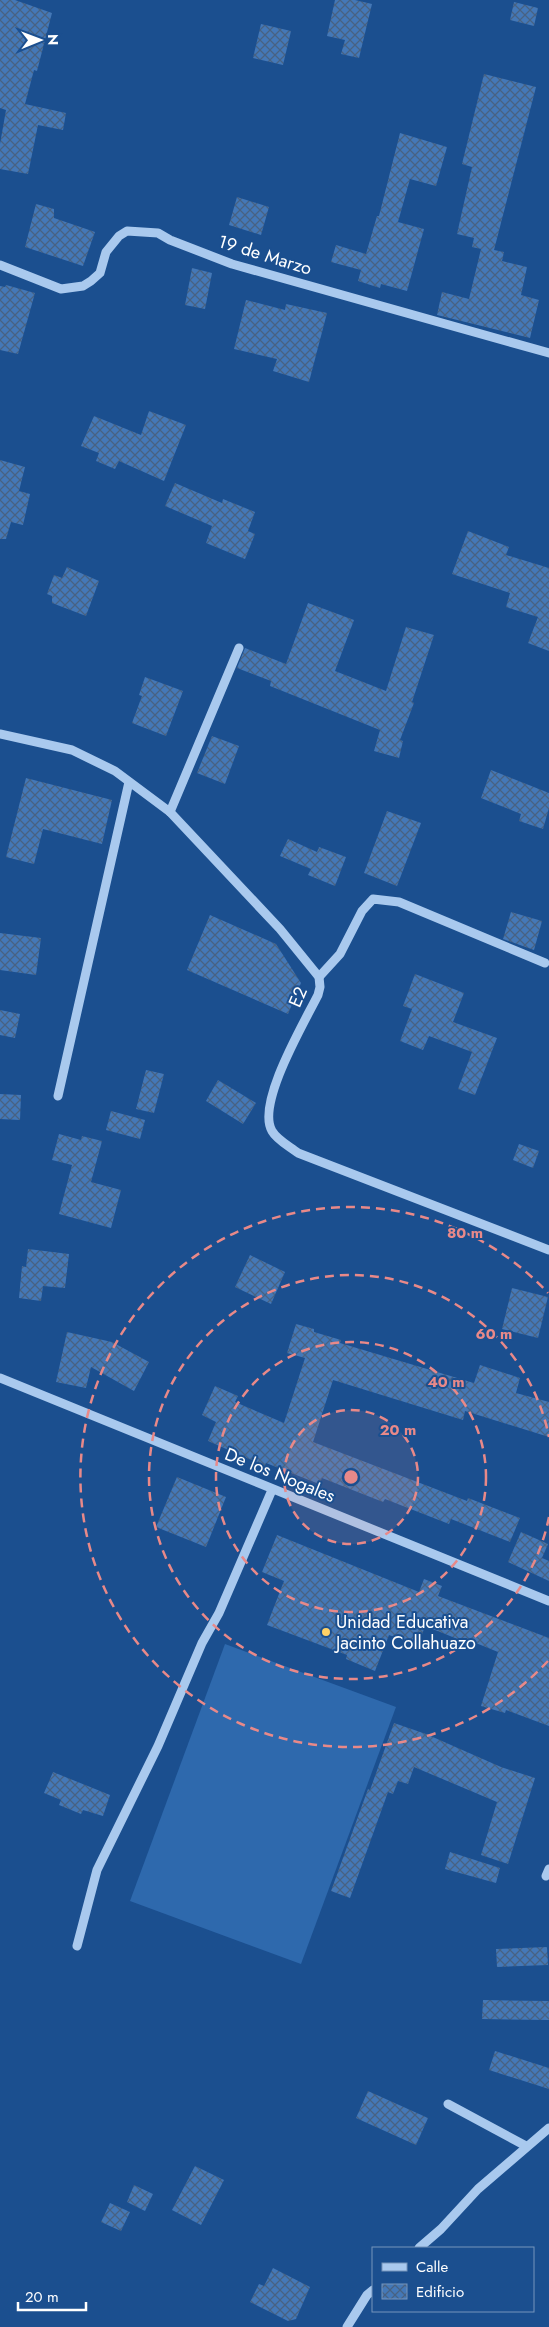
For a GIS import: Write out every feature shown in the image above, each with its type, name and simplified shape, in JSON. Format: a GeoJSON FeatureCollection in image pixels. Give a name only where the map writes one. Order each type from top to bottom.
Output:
{"type":"FeatureCollection","features":[{"type":"Feature","properties":{"kind":"street","name":"19 de Marzo"},"geometry":{"type":"LineString","coordinates":[[0,266],[61,289],[82,286],[91,282],[100,273],[106,252],[119,236],[128,231],[158,233],[170,240],[232,264],[549,353]]}},
{"type":"Feature","properties":{"kind":"street"},"geometry":{"type":"LineString","coordinates":[[170,812],[239,648]]}},
{"type":"Feature","properties":{"kind":"street","name":"E2"},"geometry":{"type":"LineString","coordinates":[[0,734],[72,750],[115,771],[170,812],[280,929],[320,977],[318,995],[277,1080],[269,1101],[267,1114],[272,1132],[298,1153],[549,1250]]}},
{"type":"Feature","properties":{"kind":"street"},"geometry":{"type":"LineString","coordinates":[[58,1096],[129,782]]}},
{"type":"Feature","properties":{"kind":"street"},"geometry":{"type":"LineString","coordinates":[[320,977],[340,954],[362,911],[373,899],[399,902],[545,962]]}},
{"type":"Feature","properties":{"kind":"street","name":"De los Nogales"},"geometry":{"type":"LineString","coordinates":[[0,1378],[549,1601]]}},
{"type":"Feature","properties":{"kind":"street"},"geometry":{"type":"LineString","coordinates":[[77,1946],[98,1870],[158,1746],[202,1643],[219,1613],[272,1490]]}},
{"type":"Feature","properties":{"kind":"street"},"geometry":{"type":"LineString","coordinates":[[448,2104],[526,2146]]}},
{"type":"Feature","properties":{"kind":"street"},"geometry":{"type":"LineString","coordinates":[[420,2247],[478,2189],[549,2128]]}},
{"type":"Feature","properties":{"kind":"street"},"geometry":{"type":"LineString","coordinates":[[346,2327],[367,2295],[372,2291]]}},
{"type":"Feature","properties":{"kind":"shaded area"},"geometry":{"type":"Polygon","coordinates":[[[225,1644],[396,1707],[301,1964],[130,1901],[225,1644]]]}},
{"type":"Feature","properties":{"kind":"building"},"geometry":{"type":"Polygon","coordinates":[[[0,0],[15,0],[52,13],[37,71],[34,70],[25,104],[66,113],[63,130],[38,125],[28,174],[0,169],[0,144],[6,110],[0,108],[0,0]]]}},
{"type":"Feature","properties":{"kind":"building"},"geometry":{"type":"Polygon","coordinates":[[[335,0],[355,0],[372,4],[359,58],[341,54],[345,40],[327,36],[335,0]]]}},
{"type":"Feature","properties":{"kind":"building"},"geometry":{"type":"Polygon","coordinates":[[[514,2],[538,8],[534,26],[510,20],[514,2]]]}},
{"type":"Feature","properties":{"kind":"building"},"geometry":{"type":"Polygon","coordinates":[[[261,24],[291,31],[283,65],[253,58],[261,24]]]}},
{"type":"Feature","properties":{"kind":"building"},"geometry":{"type":"Polygon","coordinates":[[[484,74],[536,87],[494,250],[504,252],[502,261],[527,267],[521,295],[539,300],[530,338],[437,315],[442,292],[469,299],[481,249],[472,247],[474,238],[457,234],[472,167],[462,164],[484,74]]]}},
{"type":"Feature","properties":{"kind":"building"},"geometry":{"type":"Polygon","coordinates":[[[400,133],[447,147],[436,186],[410,179],[398,222],[424,229],[407,291],[381,284],[380,288],[358,281],[361,270],[331,262],[336,245],[366,254],[377,216],[379,216],[400,133]]]}},
{"type":"Feature","properties":{"kind":"building"},"geometry":{"type":"Polygon","coordinates":[[[237,197],[269,207],[261,235],[229,225],[237,197]]]}},
{"type":"Feature","properties":{"kind":"building"},"geometry":{"type":"Polygon","coordinates":[[[36,204],[54,209],[54,218],[95,232],[83,266],[25,247],[36,204]]]}},
{"type":"Feature","properties":{"kind":"building"},"geometry":{"type":"Polygon","coordinates":[[[192,268],[212,273],[205,309],[185,305],[192,268]]]}},
{"type":"Feature","properties":{"kind":"building"},"geometry":{"type":"Polygon","coordinates":[[[6,285],[35,293],[18,354],[0,350],[0,286],[5,287],[6,285]]]}},
{"type":"Feature","properties":{"kind":"building"},"geometry":{"type":"Polygon","coordinates":[[[246,300],[285,310],[286,304],[327,313],[309,382],[273,371],[277,359],[234,349],[246,300]]]}},
{"type":"Feature","properties":{"kind":"building"},"geometry":{"type":"Polygon","coordinates":[[[149,411],[186,425],[164,481],[119,461],[115,469],[96,461],[99,453],[81,446],[94,416],[141,435],[149,411]]]}},
{"type":"Feature","properties":{"kind":"building"},"geometry":{"type":"Polygon","coordinates":[[[0,460],[25,467],[19,491],[30,494],[23,525],[11,522],[6,539],[0,539],[0,460]]]}},
{"type":"Feature","properties":{"kind":"building"},"geometry":{"type":"Polygon","coordinates":[[[175,483],[222,503],[223,499],[255,512],[248,531],[255,534],[245,559],[206,543],[212,526],[165,506],[175,483]]]}},
{"type":"Feature","properties":{"kind":"building"},"geometry":{"type":"Polygon","coordinates":[[[468,531],[509,547],[506,555],[549,568],[549,651],[528,643],[538,617],[506,607],[510,593],[452,574],[468,531]]]}},
{"type":"Feature","properties":{"kind":"building"},"geometry":{"type":"Polygon","coordinates":[[[67,567],[99,581],[86,616],[52,603],[52,596],[47,594],[54,575],[62,578],[67,567]]]}},
{"type":"Feature","properties":{"kind":"building"},"geometry":{"type":"Polygon","coordinates":[[[308,603],[354,620],[335,671],[386,691],[406,627],[434,635],[412,702],[414,703],[400,740],[403,741],[399,758],[374,751],[380,730],[270,686],[271,681],[237,668],[245,648],[286,664],[308,603]]]}},
{"type":"Feature","properties":{"kind":"building"},"geometry":{"type":"Polygon","coordinates":[[[145,677],[183,691],[166,736],[132,723],[142,696],[139,695],[145,677]]]}},
{"type":"Feature","properties":{"kind":"building"},"geometry":{"type":"Polygon","coordinates":[[[212,736],[239,746],[225,784],[197,773],[212,736]]]}},
{"type":"Feature","properties":{"kind":"building"},"geometry":{"type":"Polygon","coordinates":[[[491,770],[549,793],[549,808],[543,829],[519,821],[521,814],[481,798],[491,770]]]}},
{"type":"Feature","properties":{"kind":"building"},"geometry":{"type":"Polygon","coordinates":[[[26,778],[112,800],[102,844],[43,829],[34,864],[6,857],[26,778]]]}},
{"type":"Feature","properties":{"kind":"building"},"geometry":{"type":"Polygon","coordinates":[[[387,811],[421,823],[397,886],[364,873],[387,811]]]}},
{"type":"Feature","properties":{"kind":"building"},"geometry":{"type":"Polygon","coordinates":[[[288,839],[317,852],[319,847],[346,857],[335,886],[308,875],[311,869],[280,856],[288,839]]]}},
{"type":"Feature","properties":{"kind":"building"},"geometry":{"type":"Polygon","coordinates":[[[511,912],[542,921],[534,950],[503,939],[511,912]]]}},
{"type":"Feature","properties":{"kind":"building"},"geometry":{"type":"Polygon","coordinates":[[[210,915],[276,944],[301,983],[288,1014],[187,970],[210,915]]]}},
{"type":"Feature","properties":{"kind":"building"},"geometry":{"type":"Polygon","coordinates":[[[0,933],[41,938],[36,975],[0,970],[0,933]]]}},
{"type":"Feature","properties":{"kind":"building"},"geometry":{"type":"Polygon","coordinates":[[[415,974],[464,993],[453,1022],[497,1038],[475,1095],[458,1089],[472,1052],[429,1036],[423,1050],[400,1041],[412,1009],[403,1006],[415,974]]]}},
{"type":"Feature","properties":{"kind":"building"},"geometry":{"type":"Polygon","coordinates":[[[0,1010],[20,1014],[15,1038],[0,1035],[0,1010]]]}},
{"type":"Feature","properties":{"kind":"building"},"geometry":{"type":"Polygon","coordinates":[[[146,1070],[164,1074],[154,1113],[136,1109],[146,1070]]]}},
{"type":"Feature","properties":{"kind":"building"},"geometry":{"type":"Polygon","coordinates":[[[218,1080],[256,1103],[243,1124],[206,1101],[218,1080]]]}},
{"type":"Feature","properties":{"kind":"building"},"geometry":{"type":"Polygon","coordinates":[[[0,1094],[21,1095],[20,1120],[0,1119],[0,1094]]]}},
{"type":"Feature","properties":{"kind":"building"},"geometry":{"type":"Polygon","coordinates":[[[111,1111],[145,1120],[140,1139],[106,1130],[111,1111]]]}},
{"type":"Feature","properties":{"kind":"building"},"geometry":{"type":"Polygon","coordinates":[[[59,1134],[81,1140],[82,1136],[102,1141],[91,1182],[121,1190],[111,1228],[59,1214],[72,1165],[52,1160],[59,1134]]]}},
{"type":"Feature","properties":{"kind":"building"},"geometry":{"type":"Polygon","coordinates":[[[519,1144],[539,1151],[533,1168],[513,1160],[519,1144]]]}},
{"type":"Feature","properties":{"kind":"building"},"geometry":{"type":"Polygon","coordinates":[[[28,1249],[69,1254],[65,1288],[43,1286],[41,1301],[19,1298],[22,1266],[26,1267],[28,1249]]]}},
{"type":"Feature","properties":{"kind":"building"},"geometry":{"type":"Polygon","coordinates":[[[250,1255],[285,1272],[271,1304],[235,1287],[250,1255]]]}},
{"type":"Feature","properties":{"kind":"building"},"geometry":{"type":"Polygon","coordinates":[[[512,1288],[548,1297],[538,1338],[502,1329],[512,1288]]]}},
{"type":"Feature","properties":{"kind":"building"},"geometry":{"type":"Polygon","coordinates":[[[296,1324],[314,1329],[314,1332],[341,1340],[340,1343],[474,1383],[480,1365],[520,1378],[516,1393],[549,1402],[549,1437],[465,1411],[463,1420],[333,1380],[313,1442],[467,1501],[468,1498],[520,1518],[510,1542],[451,1519],[449,1524],[385,1499],[383,1502],[322,1478],[319,1484],[266,1463],[265,1466],[208,1441],[216,1422],[202,1415],[215,1386],[238,1396],[235,1402],[284,1423],[305,1358],[287,1353],[296,1324]]]}},
{"type":"Feature","properties":{"kind":"building"},"geometry":{"type":"Polygon","coordinates":[[[67,1332],[112,1342],[149,1362],[134,1391],[91,1367],[86,1388],[56,1382],[67,1332]]]}},
{"type":"Feature","properties":{"kind":"building"},"geometry":{"type":"Polygon","coordinates":[[[177,1477],[226,1497],[206,1547],[156,1527],[177,1477]]]}},
{"type":"Feature","properties":{"kind":"building"},"geometry":{"type":"Polygon","coordinates":[[[521,1532],[548,1544],[542,1558],[549,1561],[549,1581],[508,1562],[521,1532]]]}},
{"type":"Feature","properties":{"kind":"building"},"geometry":{"type":"Polygon","coordinates":[[[277,1535],[419,1592],[424,1579],[442,1586],[438,1596],[549,1638],[549,1726],[506,1710],[505,1713],[481,1706],[498,1652],[466,1639],[465,1642],[425,1626],[418,1646],[389,1635],[375,1671],[346,1659],[347,1655],[267,1625],[284,1581],[262,1572],[277,1535]]]}},
{"type":"Feature","properties":{"kind":"building"},"geometry":{"type":"Polygon","coordinates":[[[394,1723],[426,1734],[501,1767],[535,1778],[508,1864],[481,1855],[497,1802],[414,1767],[408,1784],[398,1781],[393,1794],[388,1792],[350,1898],[331,1891],[394,1723]]]}},
{"type":"Feature","properties":{"kind":"building"},"geometry":{"type":"Polygon","coordinates":[[[53,1772],[110,1795],[103,1816],[83,1810],[81,1814],[59,1805],[61,1800],[44,1793],[53,1772]]]}},
{"type":"Feature","properties":{"kind":"building"},"geometry":{"type":"Polygon","coordinates":[[[450,1852],[500,1868],[496,1883],[445,1869],[450,1852]]]}},
{"type":"Feature","properties":{"kind":"building"},"geometry":{"type":"Polygon","coordinates":[[[547,1947],[548,1965],[497,1967],[496,1949],[547,1947]]]}},
{"type":"Feature","properties":{"kind":"building"},"geometry":{"type":"Polygon","coordinates":[[[483,2000],[549,2001],[549,2020],[482,2019],[483,2000]]]}},
{"type":"Feature","properties":{"kind":"building"},"geometry":{"type":"Polygon","coordinates":[[[495,2051],[549,2068],[549,2089],[489,2070],[495,2051]]]}},
{"type":"Feature","properties":{"kind":"building"},"geometry":{"type":"Polygon","coordinates":[[[368,2091],[428,2118],[416,2145],[356,2118],[368,2091]]]}},
{"type":"Feature","properties":{"kind":"building"},"geometry":{"type":"Polygon","coordinates":[[[195,2166],[224,2180],[201,2225],[172,2210],[195,2166]]]}},
{"type":"Feature","properties":{"kind":"building"},"geometry":{"type":"Polygon","coordinates":[[[134,2185],[153,2194],[145,2211],[127,2202],[134,2185]]]}},
{"type":"Feature","properties":{"kind":"building"},"geometry":{"type":"Polygon","coordinates":[[[110,2203],[130,2212],[121,2231],[101,2222],[110,2203]]]}},
{"type":"Feature","properties":{"kind":"building"},"geometry":{"type":"Polygon","coordinates":[[[273,2268],[310,2287],[296,2319],[288,2321],[250,2302],[259,2284],[264,2286],[273,2268]]]}},
{"type":"Feature","properties":{"kind":"place","name":"Unidad Educativa Jacinto Collahuazo"},"geometry":{"type":"Point","coordinates":[326,1632]}}]}
